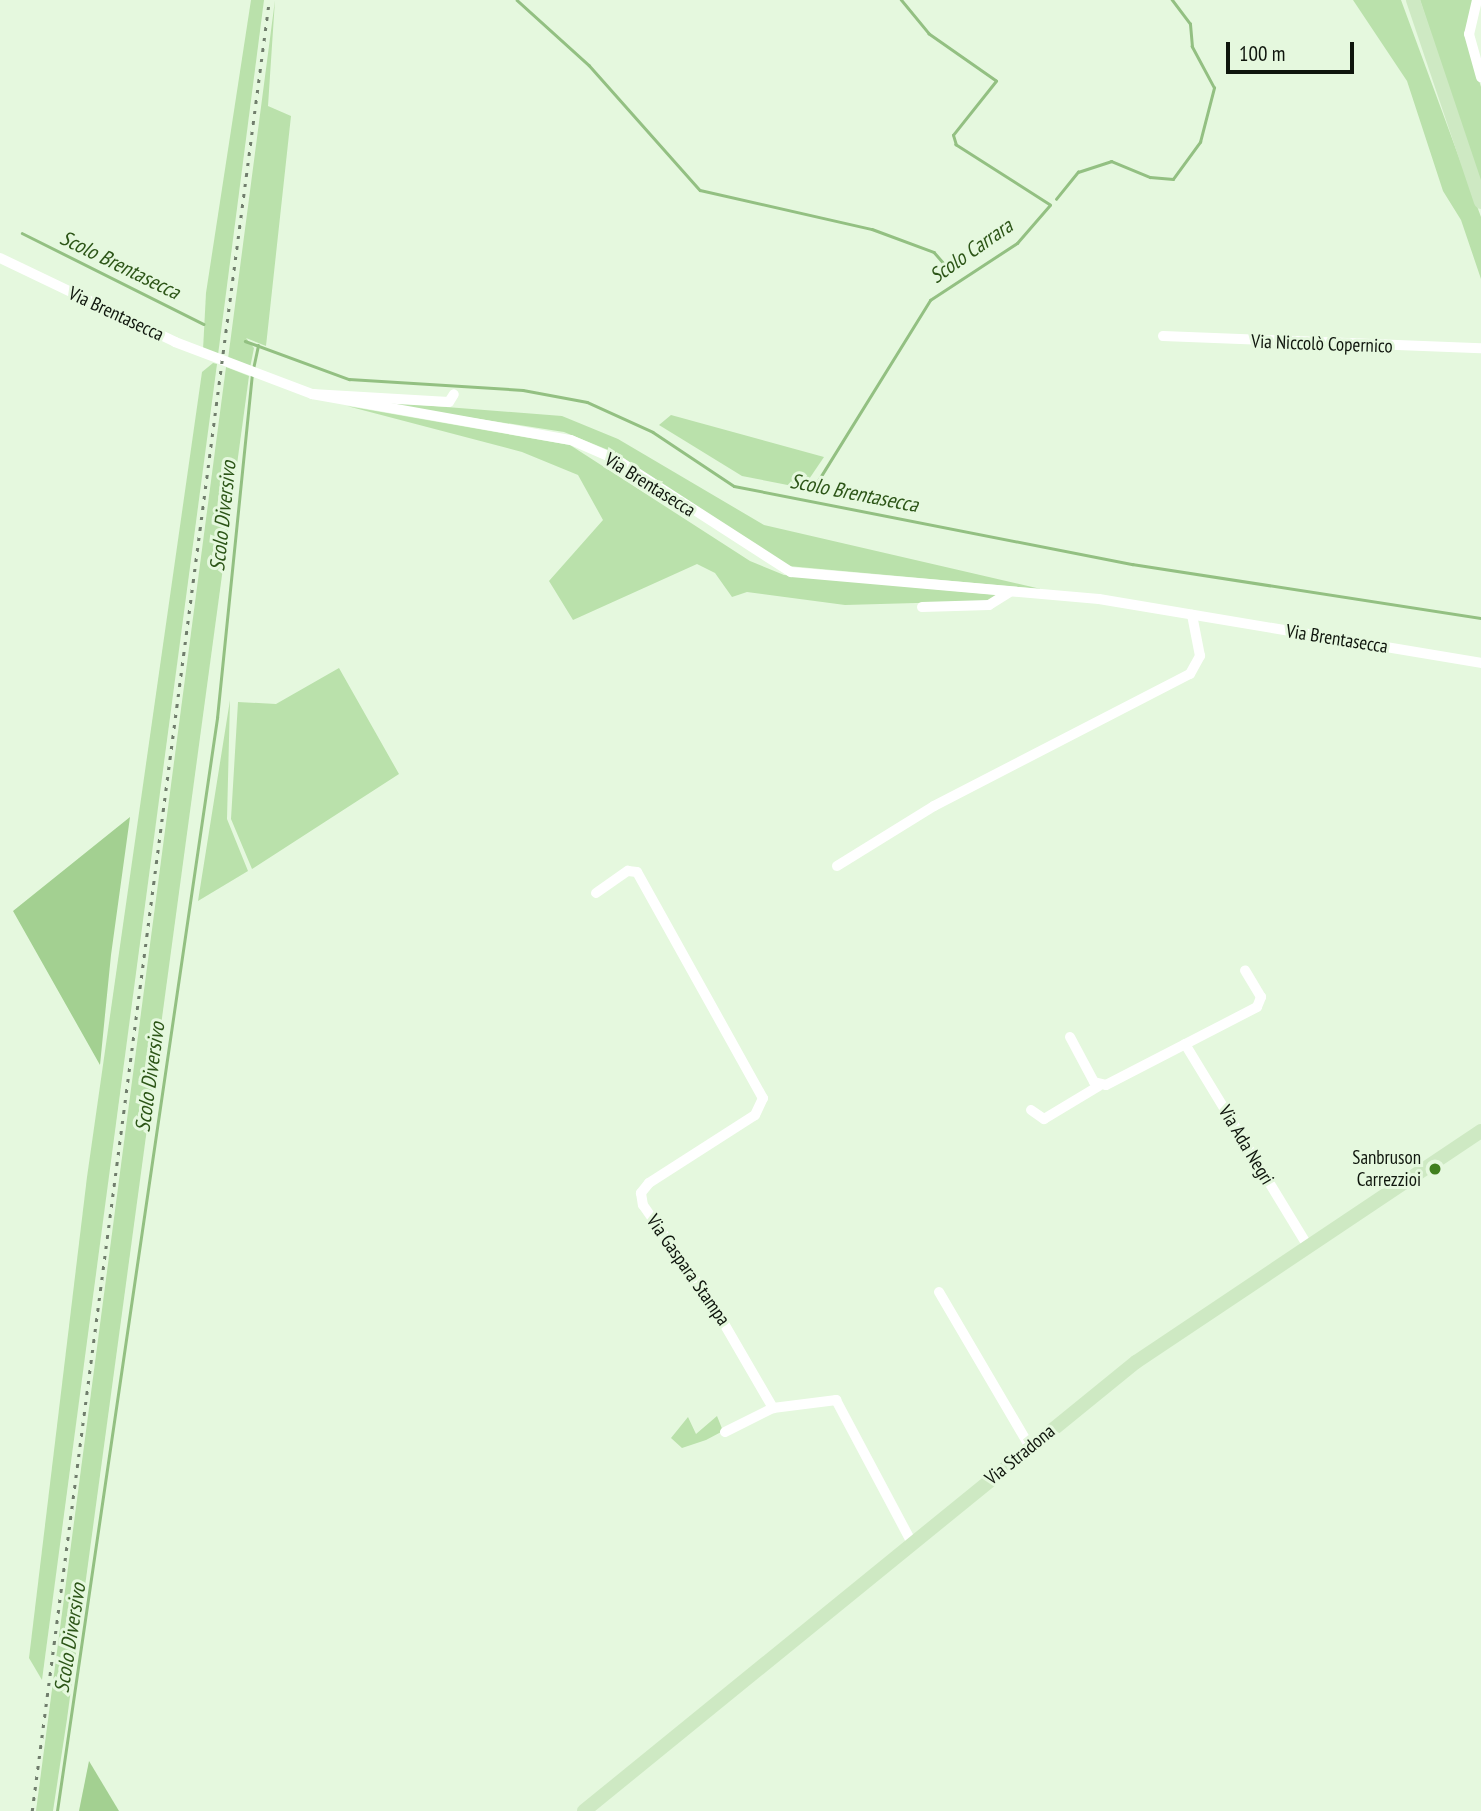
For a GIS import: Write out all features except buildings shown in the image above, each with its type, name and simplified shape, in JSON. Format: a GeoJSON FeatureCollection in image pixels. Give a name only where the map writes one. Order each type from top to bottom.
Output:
{"type":"FeatureCollection","features":[{"type":"Feature","properties":{"kind":"main road"},"geometry":{"type":"LineString","coordinates":[[1413,0],[1481,202]]}},
{"type":"Feature","properties":{"kind":"main road","name":"Via Stradona"},"geometry":{"type":"LineString","coordinates":[[584,1811],[1146,1355],[1307,1245],[1481,1132]]}},
{"type":"Feature","properties":{"kind":"street"},"geometry":{"type":"LineString","coordinates":[[1477,0],[1469,34],[1481,77]]}},
{"type":"Feature","properties":{"kind":"street","name":"Via Brentasecca"},"geometry":{"type":"LineString","coordinates":[[0,258],[244,370],[312,394],[554,434],[628,468],[774,567],[816,577],[1010,592],[1192,615],[1481,663]]}},
{"type":"Feature","properties":{"kind":"street","name":"Via Niccolò Copernico"},"geometry":{"type":"LineString","coordinates":[[1163,336],[1481,348]]}},
{"type":"Feature","properties":{"kind":"street"},"geometry":{"type":"LineString","coordinates":[[312,394],[449,402],[454,394]]}},
{"type":"Feature","properties":{"kind":"street"},"geometry":{"type":"LineString","coordinates":[[922,607],[989,605],[1010,592]]}},
{"type":"Feature","properties":{"kind":"street"},"geometry":{"type":"LineString","coordinates":[[837,866],[934,806],[1190,674],[1200,656],[1192,615]]}},
{"type":"Feature","properties":{"kind":"street","name":"Via Gaspara Stampa"},"geometry":{"type":"LineString","coordinates":[[596,894],[634,870],[678,937],[762,1105],[649,1183],[640,1198],[773,1408]]}},
{"type":"Feature","properties":{"kind":"street"},"geometry":{"type":"LineString","coordinates":[[1031,1110],[1044,1119],[1099,1086],[1261,1003],[1245,970]]}},
{"type":"Feature","properties":{"kind":"street"},"geometry":{"type":"LineString","coordinates":[[1070,1037],[1099,1086]]}},
{"type":"Feature","properties":{"kind":"street","name":"Via Ada Negri"},"geometry":{"type":"LineString","coordinates":[[1185,1044],[1307,1245]]}},
{"type":"Feature","properties":{"kind":"street"},"geometry":{"type":"LineString","coordinates":[[939,1292],[1030,1447]]}},
{"type":"Feature","properties":{"kind":"street"},"geometry":{"type":"LineString","coordinates":[[725,1432],[773,1408],[836,1400],[912,1543]]}},
{"type":"Feature","properties":{"kind":"green space"},"geometry":{"type":"Polygon","coordinates":[[[251,0],[264,0],[218,355],[203,350],[206,293],[251,0]]]}},
{"type":"Feature","properties":{"kind":"green space"},"geometry":{"type":"Polygon","coordinates":[[[275,0],[268,106],[291,116],[266,346],[246,338],[254,348],[250,368],[228,359],[275,0]]]}},
{"type":"Feature","properties":{"kind":"green space"},"geometry":{"type":"Polygon","coordinates":[[[1353,0],[1401,0],[1481,217],[1481,279],[1461,220],[1443,191],[1407,81],[1353,0]]]}},
{"type":"Feature","properties":{"kind":"green space"},"geometry":{"type":"Polygon","coordinates":[[[1420,0],[1474,0],[1471,54],[1481,87],[1481,187],[1420,0]]]}},
{"type":"Feature","properties":{"kind":"green space"},"geometry":{"type":"Polygon","coordinates":[[[213,363],[217,364],[42,1680],[29,1658],[87,1177],[202,372],[213,363]]]}},
{"type":"Feature","properties":{"kind":"green space"},"geometry":{"type":"Polygon","coordinates":[[[226,367],[249,376],[67,1719],[53,1811],[36,1811],[226,367]]]}},
{"type":"Feature","properties":{"kind":"green space"},"geometry":{"type":"Polygon","coordinates":[[[357,400],[562,416],[618,439],[764,525],[1041,589],[777,565],[618,454],[564,432],[357,400]]]}},
{"type":"Feature","properties":{"kind":"green space"},"geometry":{"type":"Polygon","coordinates":[[[347,406],[570,445],[750,561],[784,575],[998,595],[987,601],[845,605],[747,592],[732,597],[715,573],[697,564],[573,620],[549,581],[603,520],[578,475],[522,452],[347,406]]]}},
{"type":"Feature","properties":{"kind":"green space"},"geometry":{"type":"Polygon","coordinates":[[[671,415],[824,457],[803,488],[742,476],[659,425],[671,415]]]}},
{"type":"Feature","properties":{"kind":"green space"},"geometry":{"type":"Polygon","coordinates":[[[339,668],[399,774],[252,869],[231,819],[238,702],[276,704],[339,668]]]}},
{"type":"Feature","properties":{"kind":"green space"},"geometry":{"type":"Polygon","coordinates":[[[230,700],[227,819],[248,871],[198,901],[230,700]]]}},
{"type":"Feature","properties":{"kind":"green space"},"geometry":{"type":"Polygon","coordinates":[[[130,817],[111,955],[100,1065],[13,911],[130,817]]]}},
{"type":"Feature","properties":{"kind":"green space"},"geometry":{"type":"Polygon","coordinates":[[[717,1416],[723,1431],[706,1440],[682,1448],[671,1438],[688,1417],[696,1434],[717,1416]]]}},
{"type":"Feature","properties":{"kind":"green space"},"geometry":{"type":"Polygon","coordinates":[[[89,1761],[119,1811],[79,1811],[89,1761]]]}},
{"type":"Feature","properties":{"kind":"waterway"},"geometry":{"type":"LineString","coordinates":[[517,0],[589,65],[700,190],[872,229],[934,252],[949,269]]}},
{"type":"Feature","properties":{"kind":"waterway","name":"Scolo Carrara"},"geometry":{"type":"LineString","coordinates":[[813,489],[930,300],[1017,243],[1050,205],[956,145],[953,135],[996,81],[929,34],[901,0]]}},
{"type":"Feature","properties":{"kind":"waterway"},"geometry":{"type":"LineString","coordinates":[[1056,199],[1078,172],[1111,161],[1150,177],[1173,179],[1200,142],[1214,88],[1192,47],[1190,24],[1172,0]]}},
{"type":"Feature","properties":{"kind":"waterway","name":"Scolo Brentasecca"},"geometry":{"type":"LineString","coordinates":[[22,233],[204,324]]}},
{"type":"Feature","properties":{"kind":"waterway","name":"Scolo Brentasecca"},"geometry":{"type":"LineString","coordinates":[[245,341],[349,379],[523,390],[587,402],[653,432],[734,486],[1132,564],[1481,618]]}},
{"type":"Feature","properties":{"kind":"waterway","name":"Scolo Diversivo"},"geometry":{"type":"LineString","coordinates":[[253,369],[258,346]]}},
{"type":"Feature","properties":{"kind":"waterway","name":"Scolo Diversivo"},"geometry":{"type":"LineString","coordinates":[[57,1811],[217,718],[252,375]]}},
{"type":"Feature","properties":{"kind":"railway"},"geometry":{"type":"LineString","coordinates":[[32,1811],[269,0]]}},
{"type":"Feature","properties":{"kind":"place","name":"Sanbruson Carrezzioi"},"geometry":{"type":"Point","coordinates":[1435,1169]}}]}
